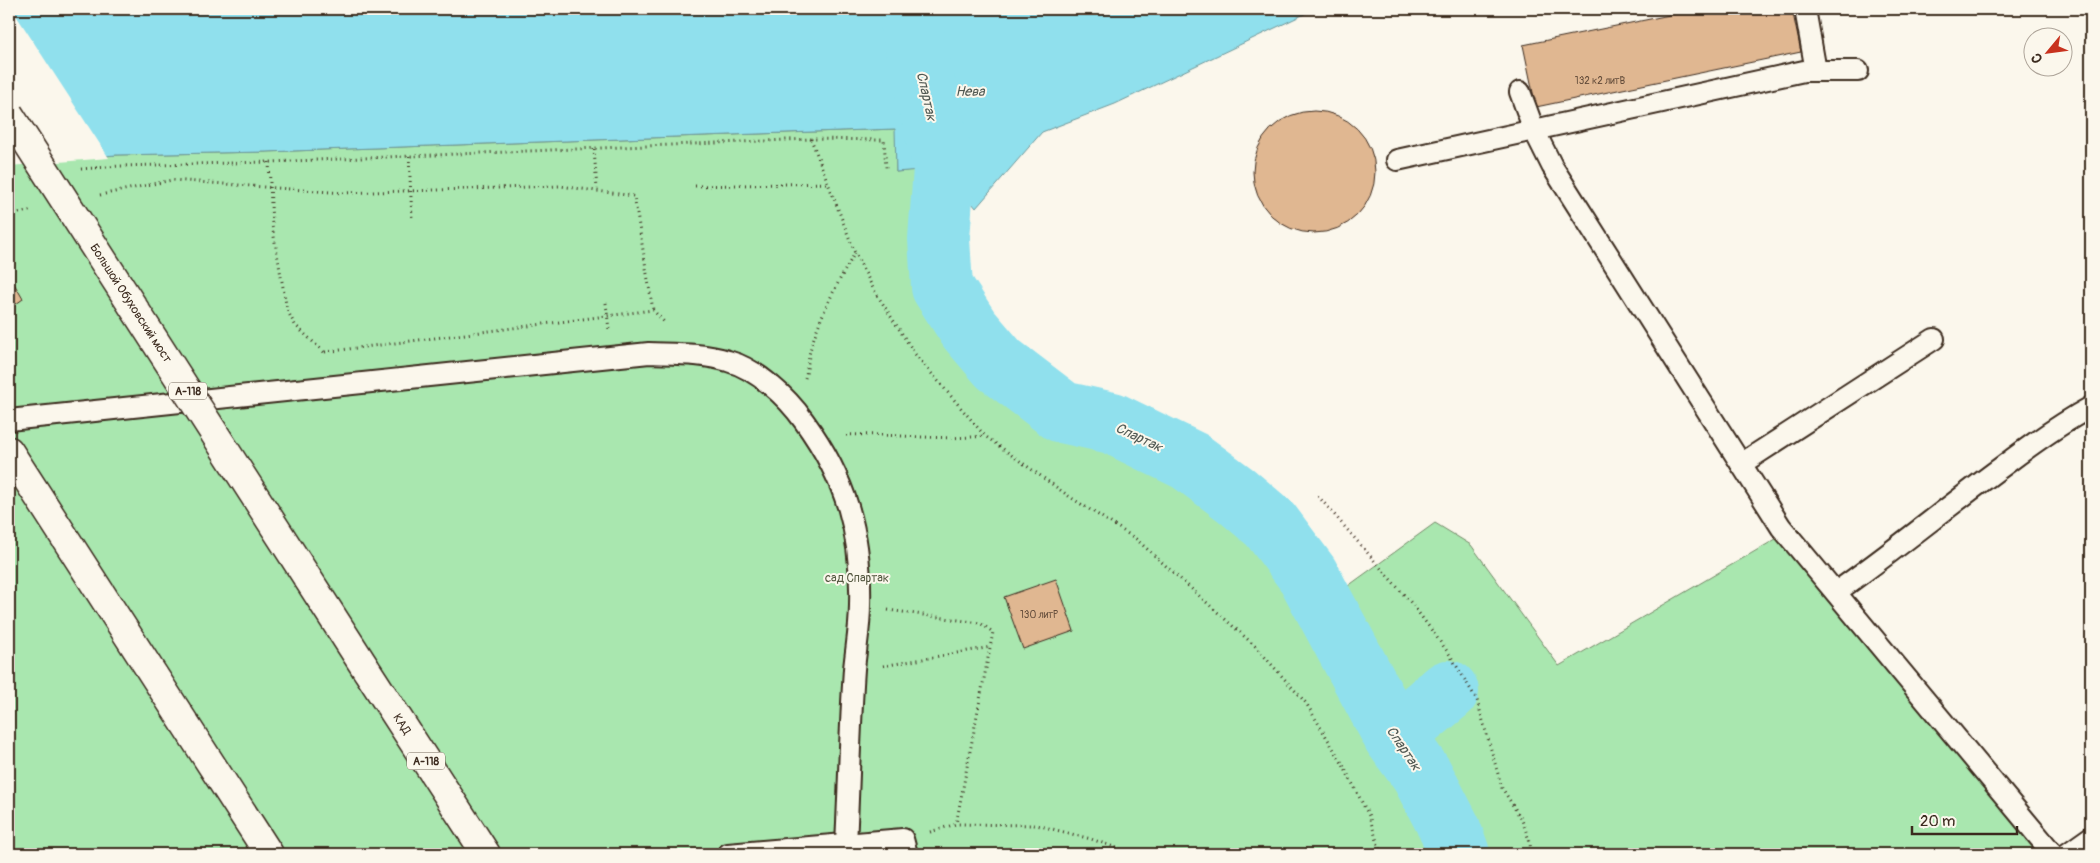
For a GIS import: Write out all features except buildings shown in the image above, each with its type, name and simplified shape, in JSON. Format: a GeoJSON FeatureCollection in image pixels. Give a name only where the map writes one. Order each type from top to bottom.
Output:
{"type":"FeatureCollection","features":[{"type":"Feature","properties":{"kind":"highway","name":"Большой Обуховский мост"},"geometry":{"type":"LineString","coordinates":[[9,114],[366,668]]}},
{"type":"Feature","properties":{"kind":"highway"},"geometry":{"type":"LineString","coordinates":[[9,451],[269,854]]}},
{"type":"Feature","properties":{"kind":"highway","name":"КАД"},"geometry":{"type":"LineString","coordinates":[[366,668],[486,854]]}},
{"type":"Feature","properties":{"kind":"lane"},"geometry":{"type":"LineString","coordinates":[[1805,9],[1816,71]]}},
{"type":"Feature","properties":{"kind":"lane"},"geometry":{"type":"LineString","coordinates":[[1397,160],[1804,72],[1858,71]]}},
{"type":"Feature","properties":{"kind":"lane"},"geometry":{"type":"LineString","coordinates":[[1520,92],[1534,130],[1552,166],[1781,527],[2054,854]]}},
{"type":"Feature","properties":{"kind":"lane"},"geometry":{"type":"LineString","coordinates":[[1741,464],[1934,340]]}},
{"type":"Feature","properties":{"kind":"lane"},"geometry":{"type":"LineString","coordinates":[[9,420],[649,353],[692,354],[729,361],[761,378],[793,406],[816,439],[831,466],[850,509],[858,550],[860,606],[854,671],[846,844]]}},
{"type":"Feature","properties":{"kind":"lane"},"geometry":{"type":"LineString","coordinates":[[1836,592],[2059,424],[2091,407]]}},
{"type":"Feature","properties":{"kind":"lane"},"geometry":{"type":"LineString","coordinates":[[2067,854],[2091,837]]}},
{"type":"Feature","properties":{"kind":"lane"},"geometry":{"type":"LineString","coordinates":[[728,854],[846,844],[905,847]]}},
{"type":"Feature","properties":{"kind":"path"},"geometry":{"type":"LineString","coordinates":[[811,139],[830,182],[855,253],[874,290],[915,354],[985,436],[1070,497],[1136,539],[1255,646],[1306,703],[1342,763],[1369,816],[1381,854]]}},
{"type":"Feature","properties":{"kind":"path"},"geometry":{"type":"LineString","coordinates":[[74,170],[120,166],[269,162],[811,139],[884,140],[886,168]]}},
{"type":"Feature","properties":{"kind":"path"},"geometry":{"type":"LineString","coordinates":[[594,149],[597,189]]}},
{"type":"Feature","properties":{"kind":"path"},"geometry":{"type":"LineString","coordinates":[[409,156],[412,219]]}},
{"type":"Feature","properties":{"kind":"path"},"geometry":{"type":"LineString","coordinates":[[269,162],[274,240],[287,310],[294,326],[326,352],[653,310]]}},
{"type":"Feature","properties":{"kind":"path"},"geometry":{"type":"LineString","coordinates":[[95,196],[172,180],[343,193],[560,186],[634,196],[653,310],[692,354]]}},
{"type":"Feature","properties":{"kind":"path"},"geometry":{"type":"LineString","coordinates":[[695,186],[830,182]]}},
{"type":"Feature","properties":{"kind":"path"},"geometry":{"type":"LineString","coordinates":[[9,215],[38,208]]}},
{"type":"Feature","properties":{"kind":"path"},"geometry":{"type":"LineString","coordinates":[[793,406],[806,376],[810,349],[822,317],[855,253]]}},
{"type":"Feature","properties":{"kind":"path"},"geometry":{"type":"LineString","coordinates":[[326,352],[328,387]]}},
{"type":"Feature","properties":{"kind":"path"},"geometry":{"type":"LineString","coordinates":[[816,439],[843,435],[879,434],[961,438],[985,436]]}},
{"type":"Feature","properties":{"kind":"path"},"geometry":{"type":"LineString","coordinates":[[1318,496],[1412,604],[1450,655],[1477,700],[1502,788],[1522,820],[1530,843],[1531,854]]}},
{"type":"Feature","properties":{"kind":"path"},"geometry":{"type":"LineString","coordinates":[[860,606],[980,623],[993,632],[956,824]]}},
{"type":"Feature","properties":{"kind":"path"},"geometry":{"type":"LineString","coordinates":[[854,671],[991,648]]}},
{"type":"Feature","properties":{"kind":"path"},"geometry":{"type":"LineString","coordinates":[[905,847],[956,824],[1036,825],[1091,839],[1134,854]]}},
{"type":"Feature","properties":{"kind":"green space","name":"сад Спартак"},"geometry":{"type":"Polygon","coordinates":[[[896,129],[896,172],[931,168],[940,223],[957,273],[991,326],[1042,374],[1112,420],[1219,482],[1253,509],[1286,554],[1319,607],[1435,523],[1471,545],[1559,666],[1781,536],[2039,854],[9,854],[9,164],[116,155],[265,152],[896,129]]]}},
{"type":"Feature","properties":{"kind":"water","name":"Нева"},"geometry":{"type":"Polygon","coordinates":[[[9,9],[1315,9],[1115,104],[1042,132],[976,208],[944,168],[896,172],[895,129],[265,152],[116,155],[9,164],[9,9]]]}},
{"type":"Feature","properties":{"kind":"pier"},"geometry":{"type":"Polygon","coordinates":[[[9,9],[12,9],[109,158],[9,166],[9,9]]]}},
{"type":"Feature","properties":{"kind":"waterway","name":"Спартак"},"geometry":{"type":"LineString","coordinates":[[907,9],[944,168],[939,239],[942,287],[969,329],[999,364],[1062,412],[1112,423],[1190,461],[1236,495],[1270,524],[1308,575],[1394,736],[1422,775],[1450,829],[1459,854]]}},
{"type":"Feature","properties":{"kind":"waterway"},"geometry":{"type":"LineString","coordinates":[[1394,736],[1448,691]]}}]}
